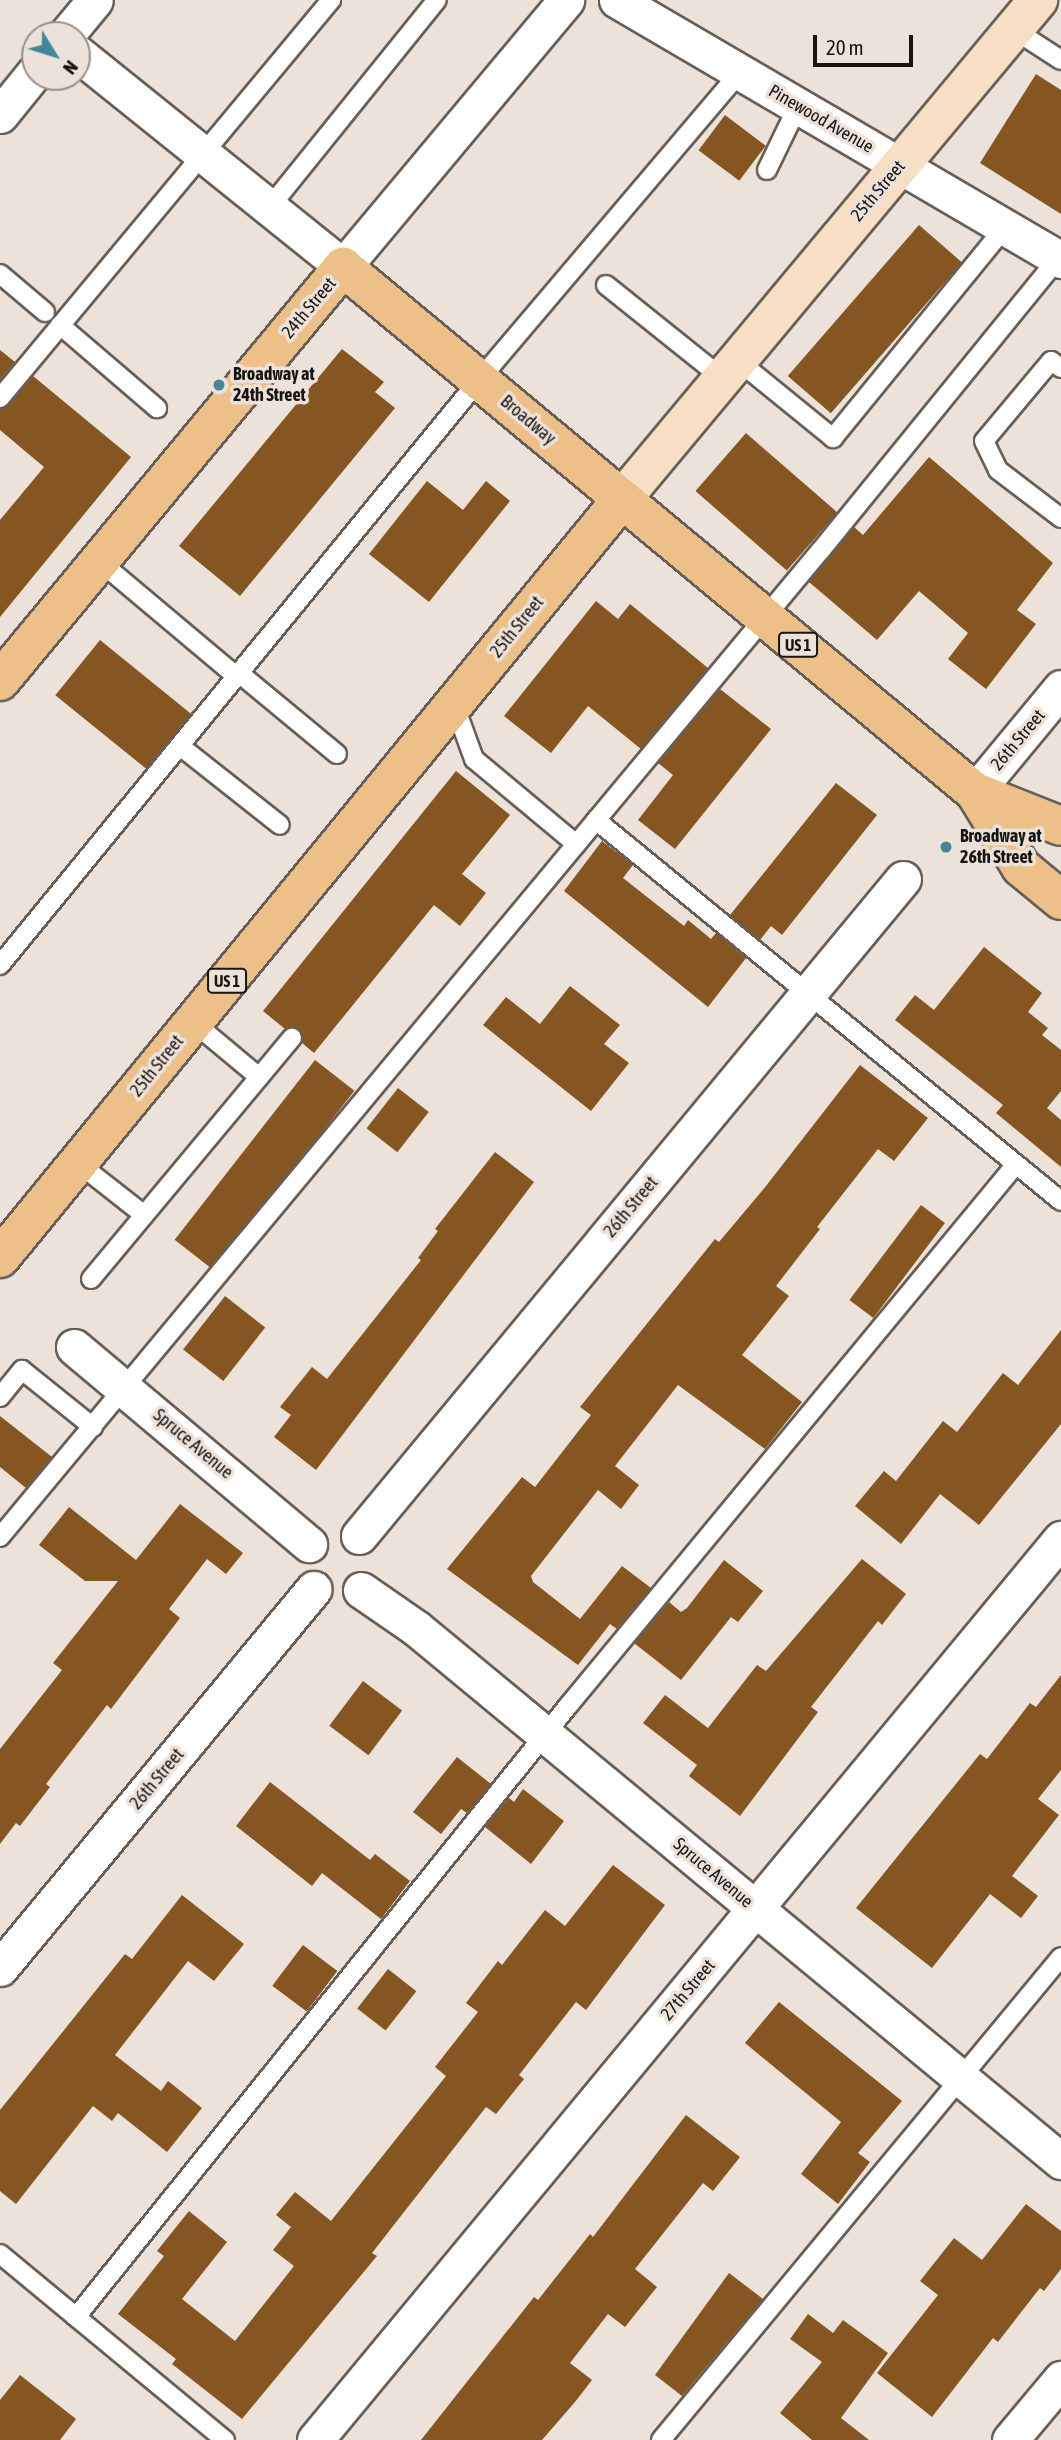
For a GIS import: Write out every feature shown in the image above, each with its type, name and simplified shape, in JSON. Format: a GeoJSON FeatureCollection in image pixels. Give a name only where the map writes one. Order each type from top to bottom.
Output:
{"type":"FeatureCollection","features":[{"type":"Feature","properties":{"kind":"main road","name":"25th Street"},"geometry":{"type":"LineString","coordinates":[[0,1258],[622,499],[1038,0]]}},
{"type":"Feature","properties":{"kind":"main road","name":"Broadway"},"geometry":{"type":"LineString","coordinates":[[343,267],[975,792],[1061,826]]}},
{"type":"Feature","properties":{"kind":"main road","name":"24th Street"},"geometry":{"type":"LineString","coordinates":[[0,681],[343,267]]}},
{"type":"Feature","properties":{"kind":"main road","name":"Broadway"},"geometry":{"type":"LineString","coordinates":[[975,792],[1021,867],[1061,900]]}},
{"type":"Feature","properties":{"kind":"street"},"geometry":{"type":"LineString","coordinates":[[78,21],[95,0]]}},
{"type":"Feature","properties":{"kind":"street","name":"24th Street"},"geometry":{"type":"LineString","coordinates":[[343,267],[566,0]]}},
{"type":"Feature","properties":{"kind":"street","name":"Pinewood Avenue"},"geometry":{"type":"LineString","coordinates":[[617,0],[1059,259]]}},
{"type":"Feature","properties":{"kind":"street","name":"Broadway"},"geometry":{"type":"LineString","coordinates":[[91,65],[343,267]]}},
{"type":"Feature","properties":{"kind":"street"},"geometry":{"type":"LineString","coordinates":[[0,114],[21,89]]}},
{"type":"Feature","properties":{"kind":"street","name":"26th Street"},"geometry":{"type":"LineString","coordinates":[[975,792],[1061,688]]}},
{"type":"Feature","properties":{"kind":"street","name":"26th Street"},"geometry":{"type":"LineString","coordinates":[[359,1536],[903,878]]}},
{"type":"Feature","properties":{"kind":"street","name":"Spruce Avenue"},"geometry":{"type":"LineString","coordinates":[[74,1346],[309,1544]]}},
{"type":"Feature","properties":{"kind":"street"},"geometry":{"type":"LineString","coordinates":[[338,1528],[359,1536],[373,1562],[362,1590],[343,1599],[314,1589],[303,1562],[309,1544],[317,1535],[338,1528]]}},
{"type":"Feature","properties":{"kind":"street","name":"27th Street"},"geometry":{"type":"LineString","coordinates":[[315,2440],[1061,1539]]}},
{"type":"Feature","properties":{"kind":"street","name":"26th Street"},"geometry":{"type":"LineString","coordinates":[[0,1968],[314,1589]]}},
{"type":"Feature","properties":{"kind":"street","name":"Spruce Avenue"},"geometry":{"type":"LineString","coordinates":[[362,1590],[416,1628],[1061,2161]]}},
{"type":"Feature","properties":{"kind":"street"},"geometry":{"type":"LineString","coordinates":[[1010,2440],[1061,2379]]}},
{"type":"Feature","properties":{"kind":"lane"},"geometry":{"type":"LineString","coordinates":[[0,398],[331,0]]}},
{"type":"Feature","properties":{"kind":"lane"},"geometry":{"type":"LineString","coordinates":[[269,208],[437,0]]}},
{"type":"Feature","properties":{"kind":"lane"},"geometry":{"type":"LineString","coordinates":[[1013,29],[1061,60]]}},
{"type":"Feature","properties":{"kind":"lane"},"geometry":{"type":"LineString","coordinates":[[0,965],[479,380],[740,72]]}},
{"type":"Feature","properties":{"kind":"lane"},"geometry":{"type":"LineString","coordinates":[[767,170],[798,106]]}},
{"type":"Feature","properties":{"kind":"lane"},"geometry":{"type":"LineString","coordinates":[[606,285],[833,438],[1005,227]]}},
{"type":"Feature","properties":{"kind":"lane"},"geometry":{"type":"LineString","coordinates":[[0,1537],[1059,259]]}},
{"type":"Feature","properties":{"kind":"lane"},"geometry":{"type":"LineString","coordinates":[[0,274],[45,312]]}},
{"type":"Feature","properties":{"kind":"lane"},"geometry":{"type":"LineString","coordinates":[[61,326],[158,408]]}},
{"type":"Feature","properties":{"kind":"lane"},"geometry":{"type":"LineString","coordinates":[[1061,368],[1051,362],[984,441],[998,470],[1061,518]]}},
{"type":"Feature","properties":{"kind":"lane"},"geometry":{"type":"LineString","coordinates":[[99,561],[337,754]]}},
{"type":"Feature","properties":{"kind":"lane"},"geometry":{"type":"LineString","coordinates":[[454,704],[474,759],[576,844]]}},
{"type":"Feature","properties":{"kind":"lane"},"geometry":{"type":"LineString","coordinates":[[180,746],[280,825]]}},
{"type":"Feature","properties":{"kind":"lane"},"geometry":{"type":"LineString","coordinates":[[596,820],[1061,1201]]}},
{"type":"Feature","properties":{"kind":"lane"},"geometry":{"type":"LineString","coordinates":[[193,1022],[259,1077]]}},
{"type":"Feature","properties":{"kind":"lane"},"geometry":{"type":"LineString","coordinates":[[91,1279],[292,1038]]}},
{"type":"Feature","properties":{"kind":"lane"},"geometry":{"type":"LineString","coordinates":[[78,1163],[144,1215]]}},
{"type":"Feature","properties":{"kind":"lane"},"geometry":{"type":"LineString","coordinates":[[76,2317],[545,1734],[1017,1164]]}},
{"type":"Feature","properties":{"kind":"lane"},"geometry":{"type":"LineString","coordinates":[[0,1397],[22,1370],[93,1427]]}},
{"type":"Feature","properties":{"kind":"lane"},"geometry":{"type":"LineString","coordinates":[[661,2440],[1061,1958]]}},
{"type":"Feature","properties":{"kind":"lane"},"geometry":{"type":"LineString","coordinates":[[0,2254],[225,2440]]}},
{"type":"Feature","properties":{"kind":"building"},"geometry":{"type":"Polygon","coordinates":[[[1036,74],[1061,90],[1061,214],[980,163],[1036,74]]]}},
{"type":"Feature","properties":{"kind":"building"},"geometry":{"type":"Polygon","coordinates":[[[725,115],[766,146],[739,181],[699,150],[725,115]]]}},
{"type":"Feature","properties":{"kind":"building"},"geometry":{"type":"Polygon","coordinates":[[[919,225],[962,262],[831,413],[788,376],[919,225]]]}},
{"type":"Feature","properties":{"kind":"building"},"geometry":{"type":"Polygon","coordinates":[[[342,349],[384,382],[375,392],[395,408],[240,596],[179,546],[342,349]]]}},
{"type":"Feature","properties":{"kind":"building"},"geometry":{"type":"Polygon","coordinates":[[[0,350],[15,362],[0,380],[0,350]]]}},
{"type":"Feature","properties":{"kind":"building"},"geometry":{"type":"Polygon","coordinates":[[[33,376],[131,457],[0,617],[0,520],[44,467],[0,430],[0,409],[33,376]]]}},
{"type":"Feature","properties":{"kind":"building"},"geometry":{"type":"Polygon","coordinates":[[[746,433],[837,512],[787,570],[695,491],[746,433]]]}},
{"type":"Feature","properties":{"kind":"building"},"geometry":{"type":"Polygon","coordinates":[[[929,457],[1053,563],[1017,610],[1036,624],[986,689],[948,659],[968,633],[919,591],[877,640],[809,582],[854,527],[863,535],[929,457]]]}},
{"type":"Feature","properties":{"kind":"building"},"geometry":{"type":"Polygon","coordinates":[[[427,481],[463,510],[486,481],[510,501],[429,602],[369,554],[427,481]]]}},
{"type":"Feature","properties":{"kind":"building"},"geometry":{"type":"Polygon","coordinates":[[[596,601],[618,619],[630,604],[708,668],[641,749],[588,706],[551,753],[504,716],[596,601]]]}},
{"type":"Feature","properties":{"kind":"building"},"geometry":{"type":"Polygon","coordinates":[[[100,640],[191,714],[146,769],[55,695],[100,640]]]}},
{"type":"Feature","properties":{"kind":"building"},"geometry":{"type":"Polygon","coordinates":[[[720,689],[771,729],[675,849],[638,820],[673,775],[658,763],[720,689]]]}},
{"type":"Feature","properties":{"kind":"building"},"geometry":{"type":"Polygon","coordinates":[[[456,771],[510,815],[462,874],[486,893],[460,926],[434,905],[314,1053],[302,1043],[299,1029],[285,1029],[263,1011],[456,771]]]}},
{"type":"Feature","properties":{"kind":"building"},"geometry":{"type":"Polygon","coordinates":[[[836,783],[877,815],[782,935],[771,926],[760,940],[730,915],[836,783]]]}},
{"type":"Feature","properties":{"kind":"building"},"geometry":{"type":"Polygon","coordinates":[[[602,841],[633,865],[623,878],[684,926],[688,920],[711,939],[716,933],[746,958],[708,1007],[564,891],[602,841]]]}},
{"type":"Feature","properties":{"kind":"building"},"geometry":{"type":"Polygon","coordinates":[[[984,947],[1042,993],[1028,1012],[1048,1028],[1042,1035],[1061,1050],[1061,1091],[1047,1108],[1061,1120],[1061,1167],[996,1113],[1003,1105],[895,1020],[915,995],[934,1010],[984,947]]]}},
{"type":"Feature","properties":{"kind":"building"},"geometry":{"type":"Polygon","coordinates":[[[570,986],[620,1025],[604,1044],[629,1063],[591,1111],[483,1025],[506,997],[540,1024],[570,986]]]}},
{"type":"Feature","properties":{"kind":"building"},"geometry":{"type":"Polygon","coordinates":[[[315,1060],[354,1091],[214,1270],[175,1240],[315,1060]]]}},
{"type":"Feature","properties":{"kind":"building"},"geometry":{"type":"Polygon","coordinates":[[[860,1065],[928,1118],[894,1161],[878,1149],[817,1227],[820,1229],[776,1286],[789,1296],[742,1355],[802,1402],[765,1449],[678,1385],[615,1466],[639,1485],[621,1509],[598,1490],[531,1576],[533,1582],[580,1619],[622,1566],[651,1588],[617,1629],[610,1624],[578,1665],[447,1569],[522,1477],[535,1487],[591,1415],[580,1407],[715,1239],[719,1242],[766,1186],[860,1065]]]}},
{"type":"Feature","properties":{"kind":"building"},"geometry":{"type":"Polygon","coordinates":[[[398,1088],[429,1112],[397,1152],[367,1128],[398,1088]]]}},
{"type":"Feature","properties":{"kind":"building"},"geometry":{"type":"Polygon","coordinates":[[[495,1152],[534,1182],[316,1470],[274,1437],[291,1415],[280,1407],[312,1367],[327,1379],[421,1260],[418,1258],[438,1231],[435,1229],[495,1152]]]}},
{"type":"Feature","properties":{"kind":"building"},"geometry":{"type":"Polygon","coordinates":[[[921,1205],[945,1223],[873,1318],[849,1300],[921,1205]]]}},
{"type":"Feature","properties":{"kind":"building"},"geometry":{"type":"Polygon","coordinates":[[[225,1296],[265,1327],[223,1381],[183,1350],[225,1296]]]}},
{"type":"Feature","properties":{"kind":"building"},"geometry":{"type":"Polygon","coordinates":[[[1061,1330],[1061,1424],[979,1525],[940,1494],[901,1544],[855,1506],[884,1471],[896,1481],[943,1421],[957,1432],[1003,1373],[1018,1385],[1061,1330]]]}},
{"type":"Feature","properties":{"kind":"building"},"geometry":{"type":"Polygon","coordinates":[[[0,1416],[52,1457],[26,1488],[0,1467],[0,1416]]]}},
{"type":"Feature","properties":{"kind":"building"},"geometry":{"type":"Polygon","coordinates":[[[180,1504],[243,1553],[226,1574],[207,1559],[169,1609],[180,1618],[111,1709],[107,1705],[46,1784],[50,1787],[20,1826],[16,1823],[0,1844],[0,1749],[62,1670],[53,1663],[118,1581],[85,1581],[39,1545],[69,1507],[136,1560],[180,1504]]]}},
{"type":"Feature","properties":{"kind":"building"},"geometry":{"type":"Polygon","coordinates":[[[862,1559],[906,1594],[882,1625],[878,1621],[811,1707],[818,1712],[740,1816],[689,1776],[697,1765],[643,1723],[665,1695],[708,1728],[757,1665],[766,1671],[862,1559]]]}},
{"type":"Feature","properties":{"kind":"building"},"geometry":{"type":"Polygon","coordinates":[[[724,1560],[763,1591],[738,1622],[731,1617],[681,1680],[634,1643],[669,1602],[681,1612],[687,1608],[724,1560]]]}},
{"type":"Feature","properties":{"kind":"building"},"geometry":{"type":"Polygon","coordinates":[[[1061,1675],[1061,1770],[1038,1799],[1059,1815],[1012,1876],[1038,1896],[1021,1918],[990,1894],[932,1968],[856,1908],[980,1754],[987,1759],[1030,1703],[1036,1707],[1061,1675]]]}},
{"type":"Feature","properties":{"kind":"building"},"geometry":{"type":"Polygon","coordinates":[[[363,1681],[402,1710],[368,1755],[329,1726],[363,1681]]]}},
{"type":"Feature","properties":{"kind":"building"},"geometry":{"type":"Polygon","coordinates":[[[457,1757],[491,1784],[467,1813],[461,1809],[441,1834],[413,1812],[457,1757]]]}},
{"type":"Feature","properties":{"kind":"building"},"geometry":{"type":"Polygon","coordinates":[[[270,1782],[370,1860],[375,1854],[410,1881],[381,1919],[322,1873],[312,1886],[236,1826],[270,1782]]]}},
{"type":"Feature","properties":{"kind":"building"},"geometry":{"type":"Polygon","coordinates":[[[523,1789],[564,1821],[531,1864],[485,1827],[509,1798],[514,1802],[523,1789]]]}},
{"type":"Feature","properties":{"kind":"building"},"geometry":{"type":"Polygon","coordinates":[[[613,1865],[665,1905],[586,2010],[576,2002],[519,2075],[524,2079],[496,2114],[486,2107],[372,2253],[377,2256],[242,2419],[172,2364],[176,2359],[118,2314],[164,2256],[157,2251],[189,2211],[227,2242],[182,2299],[235,2341],[294,2266],[273,2250],[291,2227],[276,2215],[295,2192],[331,2221],[446,2076],[435,2067],[478,2012],[466,2003],[498,1961],[502,1965],[545,1910],[565,1926],[613,1865]]]}},
{"type":"Feature","properties":{"kind":"building"},"geometry":{"type":"Polygon","coordinates":[[[182,1895],[244,1944],[214,1981],[188,1961],[115,2055],[161,2091],[168,2081],[202,2108],[167,2152],[118,2113],[112,2121],[93,2106],[16,2204],[0,2191],[0,2110],[125,1954],[132,1959],[182,1895]]]}},
{"type":"Feature","properties":{"kind":"building"},"geometry":{"type":"Polygon","coordinates":[[[303,1945],[337,1971],[307,2012],[272,1986],[303,1945]]]}},
{"type":"Feature","properties":{"kind":"building"},"geometry":{"type":"Polygon","coordinates":[[[388,1969],[416,1991],[386,2031],[357,2008],[388,1969]]]}},
{"type":"Feature","properties":{"kind":"building"},"geometry":{"type":"Polygon","coordinates":[[[779,2002],[902,2101],[858,2153],[870,2162],[838,2204],[801,2174],[841,2122],[745,2043],[779,2002]]]}},
{"type":"Feature","properties":{"kind":"building"},"geometry":{"type":"Polygon","coordinates":[[[686,2115],[740,2157],[713,2191],[703,2183],[635,2269],[657,2287],[625,2327],[608,2314],[570,2363],[592,2380],[575,2402],[542,2440],[421,2440],[534,2297],[538,2300],[590,2234],[593,2237],[686,2115]]]}},
{"type":"Feature","properties":{"kind":"building"},"geometry":{"type":"Polygon","coordinates":[[[1026,2204],[1061,2231],[1061,2269],[1044,2291],[1040,2288],[998,2342],[993,2338],[932,2417],[877,2373],[938,2295],[920,2281],[954,2238],[982,2260],[1026,2204]]]}},
{"type":"Feature","properties":{"kind":"building"},"geometry":{"type":"Polygon","coordinates":[[[729,2273],[763,2299],[682,2396],[655,2375],[729,2273]]]}},
{"type":"Feature","properties":{"kind":"building"},"geometry":{"type":"Polygon","coordinates":[[[808,2314],[833,2333],[843,2320],[888,2353],[841,2418],[869,2440],[812,2440],[780,2413],[822,2362],[790,2339],[808,2314]]]}},
{"type":"Feature","properties":{"kind":"building"},"geometry":{"type":"Polygon","coordinates":[[[20,2375],[76,2419],[60,2440],[0,2440],[0,2400],[20,2375]]]}},
{"type":"Feature","properties":{"kind":"place","name":"Broadway at 24th Street"},"geometry":{"type":"Point","coordinates":[219,385]}},
{"type":"Feature","properties":{"kind":"place","name":"Broadway at 26th Street"},"geometry":{"type":"Point","coordinates":[946,847]}}]}
